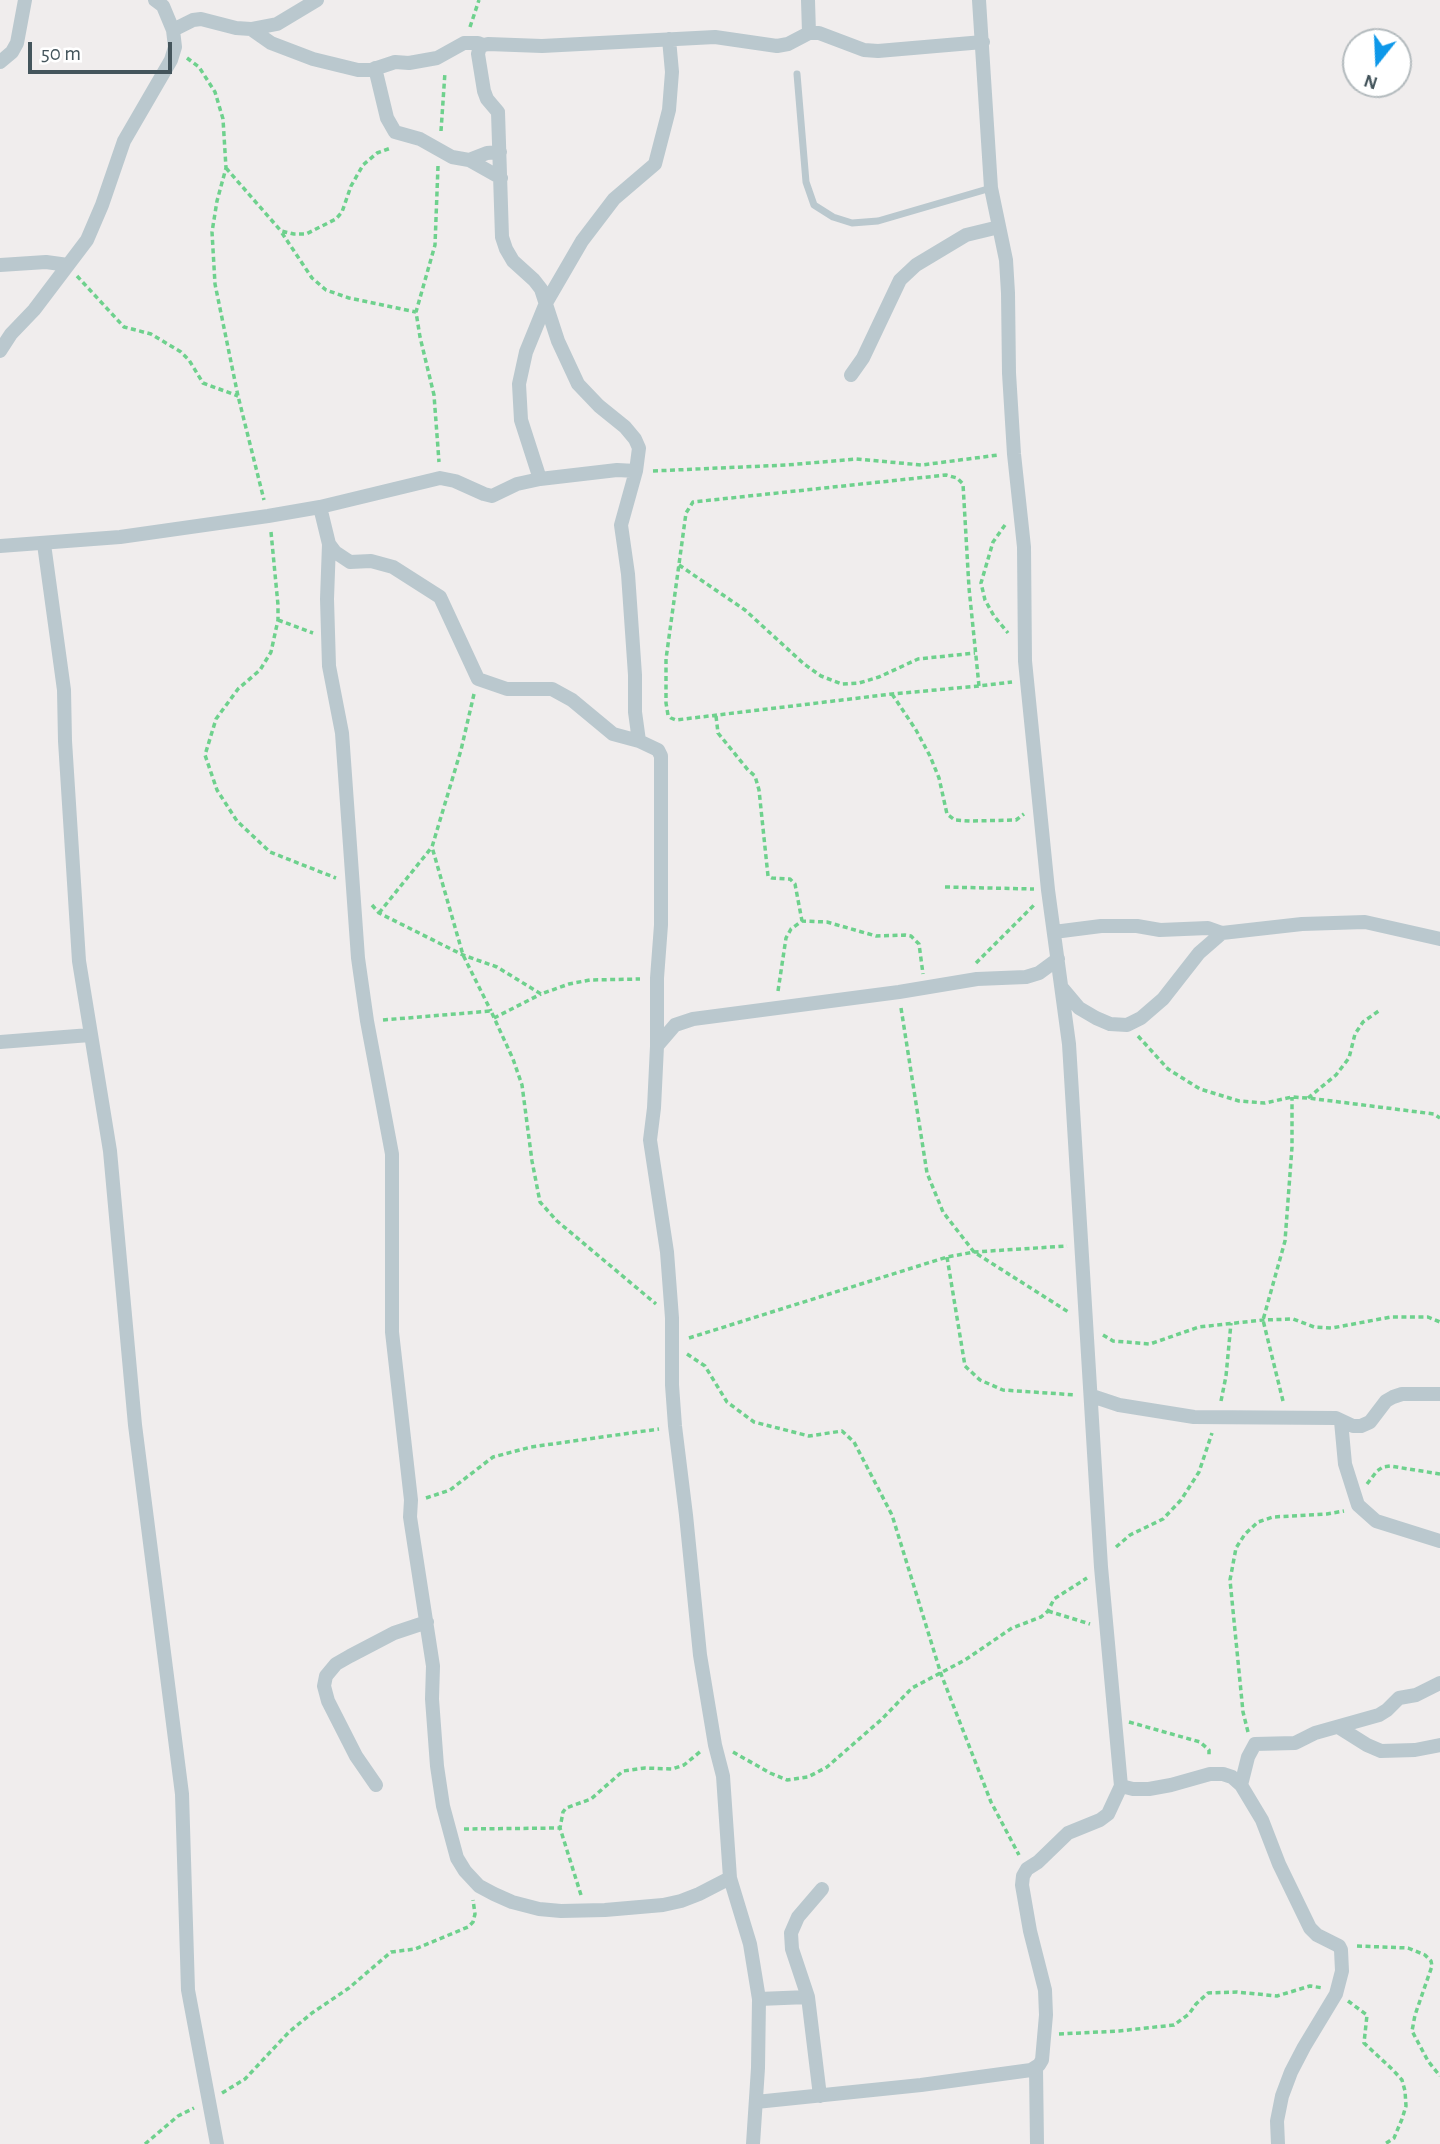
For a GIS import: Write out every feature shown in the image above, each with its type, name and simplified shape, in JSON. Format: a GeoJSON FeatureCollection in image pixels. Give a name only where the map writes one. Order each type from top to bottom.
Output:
{"type":"FeatureCollection","features":[{"type":"Feature","properties":{"kind":"street"},"geometry":{"type":"LineString","coordinates":[[0,62],[12,52],[17,43],[25,0]]}},
{"type":"Feature","properties":{"kind":"street"},"geometry":{"type":"LineString","coordinates":[[0,351],[87,240],[124,141],[171,60],[175,47],[173,30],[163,6],[155,0]]}},
{"type":"Feature","properties":{"kind":"street"},"geometry":{"type":"LineString","coordinates":[[173,30],[201,19],[251,29],[277,24],[317,0]]}},
{"type":"Feature","properties":{"kind":"street"},"geometry":{"type":"LineString","coordinates":[[808,0],[809,33]]}},
{"type":"Feature","properties":{"kind":"street"},"geometry":{"type":"LineString","coordinates":[[756,2102],[921,2085],[1035,2068],[1042,2060],[1045,1990],[1030,1931],[1022,1885],[1023,1876],[1027,1869],[1068,1833],[1108,1814],[1121,1786],[1101,1567],[1069,1044],[1048,890],[1025,661],[1024,548],[1009,373],[1008,282],[991,188],[979,0]]}},
{"type":"Feature","properties":{"kind":"street"},"geometry":{"type":"LineString","coordinates":[[251,29],[271,43],[313,60],[358,70],[371,70],[395,62],[424,61],[464,43],[542,46],[715,37],[777,46],[788,44],[809,33],[819,33],[864,50],[878,51],[983,42]]}},
{"type":"Feature","properties":{"kind":"street"},"geometry":{"type":"LineString","coordinates":[[540,479],[521,420],[519,384],[526,352],[546,303],[594,223],[614,199],[655,164],[668,110],[672,72],[669,40]]}},
{"type":"Feature","properties":{"kind":"street"},"geometry":{"type":"LineString","coordinates":[[483,45],[478,54],[484,91],[498,112],[502,237],[506,249],[513,261],[541,289],[558,341],[578,384],[625,427],[639,447],[636,471],[621,525],[628,574],[639,741]]}},
{"type":"Feature","properties":{"kind":"street"},"geometry":{"type":"LineString","coordinates":[[375,68],[391,128],[398,134],[420,139],[452,157],[470,160],[501,178]]}},
{"type":"Feature","properties":{"kind":"street"},"geometry":{"type":"LineString","coordinates":[[470,160],[486,153],[500,152]]}},
{"type":"Feature","properties":{"kind":"street"},"geometry":{"type":"LineString","coordinates":[[851,375],[863,358],[900,280],[916,265],[966,235],[999,227]]}},
{"type":"Feature","properties":{"kind":"street"},"geometry":{"type":"LineString","coordinates":[[0,265],[46,262],[68,265]]}},
{"type":"Feature","properties":{"kind":"street"},"geometry":{"type":"LineString","coordinates":[[0,546],[120,537],[268,516],[320,507],[440,478],[492,496],[540,479],[617,470],[636,471]]}},
{"type":"Feature","properties":{"kind":"street"},"geometry":{"type":"LineString","coordinates":[[320,507],[329,544],[329,666],[342,733],[357,946],[367,1021],[391,1154],[392,1332],[411,1500],[410,1517],[433,1666],[432,1699],[438,1766],[457,1858],[479,1886],[512,1902],[561,1911],[636,1908],[681,1901],[730,1878]]}},
{"type":"Feature","properties":{"kind":"street"},"geometry":{"type":"LineString","coordinates":[[44,544],[64,690],[79,961],[110,1151],[135,1425],[182,1794],[188,1990],[217,2144]]}},
{"type":"Feature","properties":{"kind":"street"},"geometry":{"type":"LineString","coordinates":[[329,544],[335,552],[350,562],[371,561],[393,567],[440,597],[478,679],[507,689],[552,689],[572,700],[613,734],[639,741],[658,750],[661,755],[661,925],[654,1108],[650,1139],[667,1252],[675,1426],[700,1655],[723,1776],[730,1878],[750,1944],[759,1999],[756,2102],[750,2142]]}},
{"type":"Feature","properties":{"kind":"street"},"geometry":{"type":"LineString","coordinates":[[1054,932],[1113,926],[1160,930],[1209,929],[1222,933],[1302,924],[1365,922],[1440,939]]}},
{"type":"Feature","properties":{"kind":"street"},"geometry":{"type":"LineString","coordinates":[[1063,989],[1079,1008],[1096,1018],[1110,1024],[1127,1024],[1141,1018],[1163,999],[1199,953],[1222,933]]}},
{"type":"Feature","properties":{"kind":"street"},"geometry":{"type":"LineString","coordinates":[[657,1046],[676,1025],[693,1018],[899,992],[925,986],[1026,976],[1039,973],[1058,959]]}},
{"type":"Feature","properties":{"kind":"street"},"geometry":{"type":"LineString","coordinates":[[656,1006],[681,1022]]}},
{"type":"Feature","properties":{"kind":"street"},"geometry":{"type":"LineString","coordinates":[[0,1042],[90,1035]]}},
{"type":"Feature","properties":{"kind":"street"},"geometry":{"type":"LineString","coordinates":[[1092,1396],[1119,1405],[1194,1417],[1336,1418],[1353,1426],[1361,1426],[1370,1422],[1386,1401],[1393,1397],[1402,1394],[1440,1394]]}},
{"type":"Feature","properties":{"kind":"street"},"geometry":{"type":"LineString","coordinates":[[1341,1421],[1345,1464],[1355,1502],[1376,1521],[1440,1541]]}},
{"type":"Feature","properties":{"kind":"street"},"geometry":{"type":"LineString","coordinates":[[376,1786],[356,1756],[328,1701],[324,1686],[326,1676],[336,1664],[394,1633],[427,1622]]}},
{"type":"Feature","properties":{"kind":"street"},"geometry":{"type":"LineString","coordinates":[[1241,1785],[1252,1747],[1258,1743],[1295,1743],[1315,1734],[1379,1715],[1399,1698],[1426,1692],[1440,1684]]}},
{"type":"Feature","properties":{"kind":"street"},"geometry":{"type":"LineString","coordinates":[[1340,1728],[1381,1751],[1415,1750],[1440,1745]]}},
{"type":"Feature","properties":{"kind":"street"},"geometry":{"type":"LineString","coordinates":[[1121,1786],[1149,1789],[1210,1774],[1223,1773],[1232,1777],[1241,1785],[1262,1820],[1279,1864],[1310,1928],[1317,1935],[1339,1946],[1343,1957],[1341,1979],[1336,1994],[1291,2072],[1277,2121],[1278,2144]]}},
{"type":"Feature","properties":{"kind":"street"},"geometry":{"type":"LineString","coordinates":[[820,2096],[808,1997],[792,1949],[791,1933],[798,1917],[822,1889]]}},
{"type":"Feature","properties":{"kind":"street"},"geometry":{"type":"LineString","coordinates":[[759,1999],[808,1997]]}},
{"type":"Feature","properties":{"kind":"street"},"geometry":{"type":"LineString","coordinates":[[1035,2068],[1037,2144]]}},
{"type":"Feature","properties":{"kind":"lane"},"geometry":{"type":"LineString","coordinates":[[797,74],[806,182],[814,205],[833,217],[852,223],[878,221],[991,188]]}},
{"type":"Feature","properties":{"kind":"path"},"geometry":{"type":"LineString","coordinates":[[440,478],[434,395],[416,312],[435,245],[449,52],[472,22],[479,0]]}},
{"type":"Feature","properties":{"kind":"path"},"geometry":{"type":"LineString","coordinates":[[175,47],[199,68],[215,92],[223,119],[226,168],[212,232],[215,284],[238,396],[268,516],[277,579],[278,620],[271,652],[260,670],[238,690],[216,719],[205,755],[217,790],[237,821],[270,852],[354,886],[379,913],[463,955],[497,967],[541,993]]}},
{"type":"Feature","properties":{"kind":"path"},"geometry":{"type":"LineString","coordinates":[[281,231],[306,234],[336,219],[342,212],[351,186],[363,165],[377,153],[393,146],[398,134]]}},
{"type":"Feature","properties":{"kind":"path"},"geometry":{"type":"LineString","coordinates":[[226,168],[281,231],[312,278],[326,290],[349,298],[416,312]]}},
{"type":"Feature","properties":{"kind":"path"},"geometry":{"type":"LineString","coordinates":[[68,265],[124,327],[151,334],[171,346],[189,360],[204,383],[238,396]]}},
{"type":"Feature","properties":{"kind":"path"},"geometry":{"type":"LineString","coordinates":[[636,471],[856,460],[922,465],[1014,454]]}},
{"type":"Feature","properties":{"kind":"path"},"geometry":{"type":"LineString","coordinates":[[979,686],[963,484],[957,478],[946,475],[693,502],[687,513],[666,659],[668,715],[676,720],[892,694],[979,686],[1027,680]]}},
{"type":"Feature","properties":{"kind":"path"},"geometry":{"type":"LineString","coordinates":[[1010,635],[985,600],[981,583],[993,542],[1021,508]]}},
{"type":"Feature","properties":{"kind":"path"},"geometry":{"type":"LineString","coordinates":[[679,565],[745,610],[804,664],[821,676],[842,684],[859,683],[879,677],[918,659],[975,653]]}},
{"type":"Feature","properties":{"kind":"path"},"geometry":{"type":"LineString","coordinates":[[278,620],[328,639]]}},
{"type":"Feature","properties":{"kind":"path"},"geometry":{"type":"LineString","coordinates":[[379,913],[432,847],[461,750],[478,679]]}},
{"type":"Feature","properties":{"kind":"path"},"geometry":{"type":"LineString","coordinates":[[892,694],[930,756],[939,778],[947,814],[956,820],[1016,820],[1040,803]]}},
{"type":"Feature","properties":{"kind":"path"},"geometry":{"type":"LineString","coordinates":[[716,716],[718,733],[755,776],[768,876],[790,879],[795,884],[802,920]]}},
{"type":"Feature","properties":{"kind":"path"},"geometry":{"type":"LineString","coordinates":[[432,847],[463,955],[491,1011],[522,1085],[540,1202],[557,1221],[672,1318]]}},
{"type":"Feature","properties":{"kind":"path"},"geometry":{"type":"LineString","coordinates":[[945,887],[1048,890]]}},
{"type":"Feature","properties":{"kind":"path"},"geometry":{"type":"LineString","coordinates":[[957,982],[1048,890]]}},
{"type":"Feature","properties":{"kind":"path"},"geometry":{"type":"LineString","coordinates":[[776,1007],[786,938],[791,929],[802,920],[827,922],[876,936],[911,936],[919,944],[925,986]]}},
{"type":"Feature","properties":{"kind":"path"},"geometry":{"type":"LineString","coordinates":[[494,1018],[541,993],[569,984],[590,980],[657,978]]}},
{"type":"Feature","properties":{"kind":"path"},"geometry":{"type":"LineString","coordinates":[[899,992],[927,1172],[943,1212],[974,1252],[1113,1341],[1150,1344],[1199,1327],[1293,1319],[1314,1327],[1332,1328],[1391,1317],[1428,1317],[1440,1322]]}},
{"type":"Feature","properties":{"kind":"path"},"geometry":{"type":"LineString","coordinates":[[1308,1098],[1336,1075],[1349,1058],[1355,1034],[1363,1022],[1380,1010]]}},
{"type":"Feature","properties":{"kind":"path"},"geometry":{"type":"LineString","coordinates":[[367,1021],[491,1011]]}},
{"type":"Feature","properties":{"kind":"path"},"geometry":{"type":"LineString","coordinates":[[1127,1024],[1168,1069],[1200,1089],[1239,1101],[1265,1103],[1292,1097],[1308,1098],[1434,1114],[1440,1118]]}},
{"type":"Feature","properties":{"kind":"path"},"geometry":{"type":"LineString","coordinates":[[1286,1417],[1264,1321],[1285,1241],[1292,1147],[1292,1097]]}},
{"type":"Feature","properties":{"kind":"path"},"geometry":{"type":"LineString","coordinates":[[672,1343],[947,1257],[974,1252],[1082,1245]]}},
{"type":"Feature","properties":{"kind":"path"},"geometry":{"type":"LineString","coordinates":[[947,1257],[965,1366],[980,1380],[1003,1390],[1092,1396]]}},
{"type":"Feature","properties":{"kind":"path"},"geometry":{"type":"LineString","coordinates":[[586,1910],[560,1828],[566,1808],[586,1802],[623,1772],[645,1768],[672,1769],[693,1759],[705,1747],[715,1745],[787,1780],[808,1777],[827,1767],[912,1688],[965,1660],[1012,1628],[1041,1617],[1048,1611],[1054,1599],[1101,1567],[1124,1539],[1163,1519],[1181,1500],[1199,1472],[1217,1419],[1226,1376],[1231,1323]]}},
{"type":"Feature","properties":{"kind":"path"},"geometry":{"type":"LineString","coordinates":[[672,1343],[705,1366],[727,1402],[754,1422],[809,1436],[842,1431],[854,1442],[892,1516],[941,1674],[990,1801],[1027,1869]]}},
{"type":"Feature","properties":{"kind":"path"},"geometry":{"type":"LineString","coordinates":[[411,1500],[428,1498],[450,1490],[493,1457],[531,1447],[675,1426]]}},
{"type":"Feature","properties":{"kind":"path"},"geometry":{"type":"LineString","coordinates":[[1252,1747],[1243,1712],[1230,1580],[1236,1548],[1245,1534],[1258,1522],[1273,1517],[1340,1513],[1355,1502],[1377,1471],[1383,1467],[1410,1468],[1440,1474]]}},
{"type":"Feature","properties":{"kind":"path"},"geometry":{"type":"LineString","coordinates":[[1048,1611],[1106,1630]]}},
{"type":"Feature","properties":{"kind":"path"},"geometry":{"type":"LineString","coordinates":[[1114,1718],[1200,1742],[1209,1750],[1210,1774]]}},
{"type":"Feature","properties":{"kind":"path"},"geometry":{"type":"LineString","coordinates":[[449,1829],[560,1828]]}},
{"type":"Feature","properties":{"kind":"path"},"geometry":{"type":"LineString","coordinates":[[145,2144],[178,2116],[210,2101],[245,2079],[289,2032],[349,1988],[391,1952],[415,1949],[468,1927],[473,1922],[473,1899],[479,1886]]}},
{"type":"Feature","properties":{"kind":"path"},"geometry":{"type":"LineString","coordinates":[[1339,1946],[1408,1948],[1425,1955],[1431,1961],[1432,1966],[1412,2031],[1428,2061],[1440,2076]]}},
{"type":"Feature","properties":{"kind":"path"},"geometry":{"type":"LineString","coordinates":[[1044,2034],[1119,2031],[1174,2025],[1189,2014],[1208,1993],[1237,1992],[1277,1996],[1310,1986],[1325,1989],[1367,2015],[1364,2043],[1402,2080],[1406,2106],[1394,2138],[1385,2144]]}}]}
